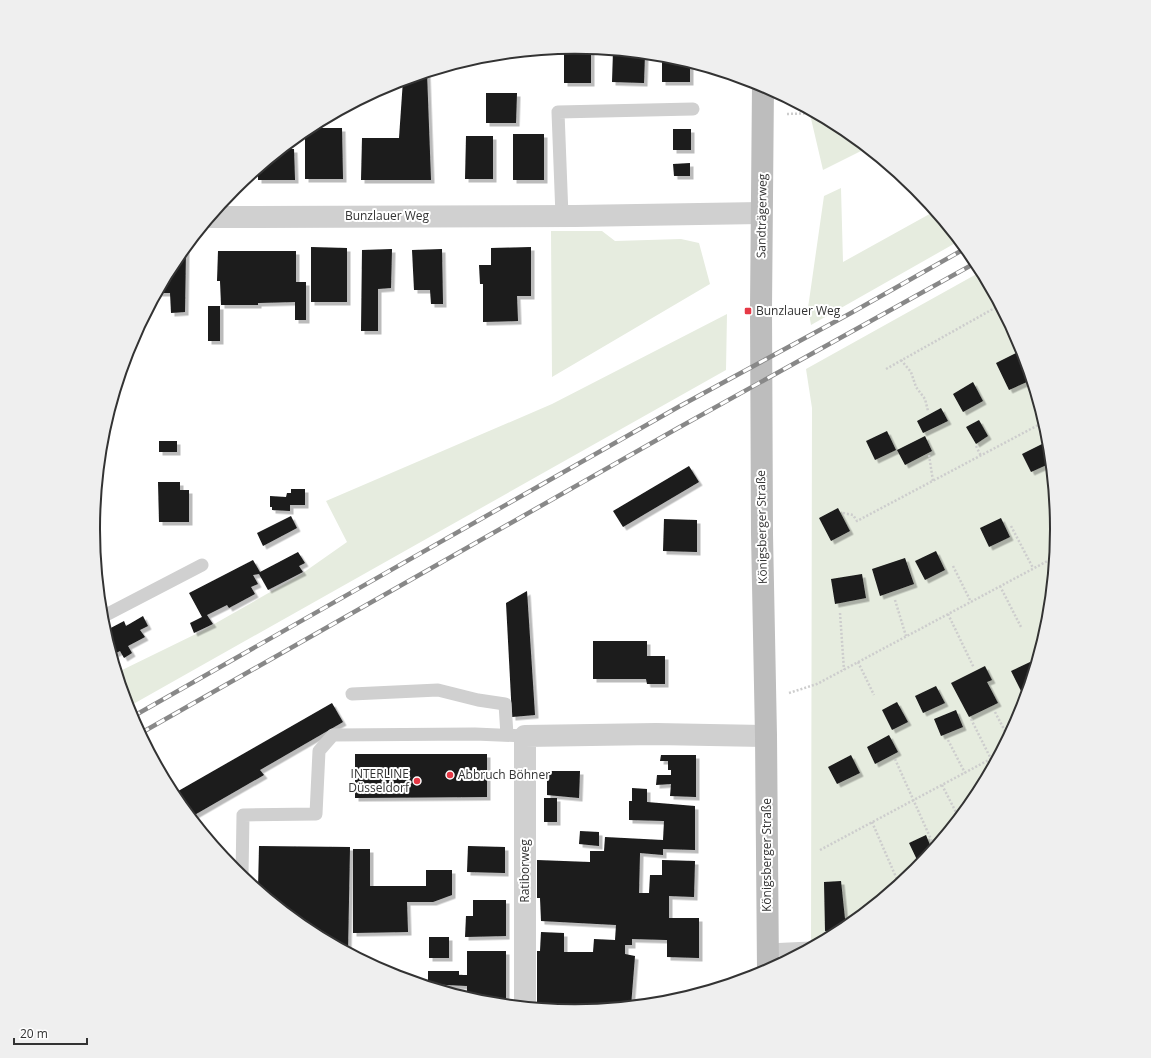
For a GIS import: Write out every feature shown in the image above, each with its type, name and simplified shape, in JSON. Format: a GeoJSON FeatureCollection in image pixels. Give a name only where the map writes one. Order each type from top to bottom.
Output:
{"type":"FeatureCollection","features":[{"type":"Feature","properties":{"kind":"main road","name":"Sandträgerweg"},"geometry":{"type":"LineString","coordinates":[[761,318],[763,93]]}},
{"type":"Feature","properties":{"kind":"main road","name":"Königsberger Straße"},"geometry":{"type":"LineString","coordinates":[[761,318],[768,960]]}},
{"type":"Feature","properties":{"kind":"street","name":"Bunzlauer Weg"},"geometry":{"type":"LineString","coordinates":[[219,215],[562,216],[761,213]]}},
{"type":"Feature","properties":{"kind":"street"},"geometry":{"type":"LineString","coordinates":[[516,735],[656,734],[766,736]]}},
{"type":"Feature","properties":{"kind":"street","name":"Ratiborweg"},"geometry":{"type":"LineString","coordinates":[[516,735],[525,1001]]}},
{"type":"Feature","properties":{"kind":"lane"},"geometry":{"type":"LineString","coordinates":[[562,216],[558,112],[693,109]]}},
{"type":"Feature","properties":{"kind":"lane"},"geometry":{"type":"LineString","coordinates":[[109,614],[202,565]]}},
{"type":"Feature","properties":{"kind":"lane"},"geometry":{"type":"LineString","coordinates":[[242,867],[243,815],[316,814],[319,751],[333,735],[516,735],[505,704],[478,700],[438,690],[352,694]]}},
{"type":"Feature","properties":{"kind":"lane","name":"Königsberger Straße"},"geometry":{"type":"LineString","coordinates":[[768,960],[787,955]]}},
{"type":"Feature","properties":{"kind":"path"},"geometry":{"type":"LineString","coordinates":[[762,114],[804,113]]}},
{"type":"Feature","properties":{"kind":"path"},"geometry":{"type":"LineString","coordinates":[[886,369],[996,307]]}},
{"type":"Feature","properties":{"kind":"path"},"geometry":{"type":"LineString","coordinates":[[901,360],[911,372],[916,387],[925,399],[928,411]]}},
{"type":"Feature","properties":{"kind":"path"},"geometry":{"type":"LineString","coordinates":[[843,513],[853,515],[857,521],[1038,425]]}},
{"type":"Feature","properties":{"kind":"path"},"geometry":{"type":"LineString","coordinates":[[976,446],[981,456]]}},
{"type":"Feature","properties":{"kind":"path"},"geometry":{"type":"LineString","coordinates":[[929,455],[933,481]]}},
{"type":"Feature","properties":{"kind":"path"},"geometry":{"type":"LineString","coordinates":[[1011,526],[1033,568]]}},
{"type":"Feature","properties":{"kind":"path"},"geometry":{"type":"LineString","coordinates":[[765,700],[817,684],[1049,560]]}},
{"type":"Feature","properties":{"kind":"path"},"geometry":{"type":"LineString","coordinates":[[953,566],[971,602]]}},
{"type":"Feature","properties":{"kind":"path"},"geometry":{"type":"LineString","coordinates":[[1000,586],[1021,627]]}},
{"type":"Feature","properties":{"kind":"path"},"geometry":{"type":"LineString","coordinates":[[895,600],[906,636]]}},
{"type":"Feature","properties":{"kind":"path"},"geometry":{"type":"LineString","coordinates":[[840,614],[844,670]]}},
{"type":"Feature","properties":{"kind":"path"},"geometry":{"type":"LineString","coordinates":[[948,614],[974,668]]}},
{"type":"Feature","properties":{"kind":"path"},"geometry":{"type":"LineString","coordinates":[[858,662],[874,695]]}},
{"type":"Feature","properties":{"kind":"path"},"geometry":{"type":"LineString","coordinates":[[995,712],[1005,732]]}},
{"type":"Feature","properties":{"kind":"path"},"geometry":{"type":"LineString","coordinates":[[820,850],[991,759],[971,719]]}},
{"type":"Feature","properties":{"kind":"path"},"geometry":{"type":"LineString","coordinates":[[948,740],[965,773]]}},
{"type":"Feature","properties":{"kind":"path"},"geometry":{"type":"LineString","coordinates":[[895,759],[932,843]]}},
{"type":"Feature","properties":{"kind":"path"},"geometry":{"type":"LineString","coordinates":[[942,785],[956,813]]}},
{"type":"Feature","properties":{"kind":"path"},"geometry":{"type":"LineString","coordinates":[[872,822],[897,879]]}},
{"type":"Feature","properties":{"kind":"shaded area"},"geometry":{"type":"Polygon","coordinates":[[[811,117],[862,150],[823,170],[811,117]]]}},
{"type":"Feature","properties":{"kind":"shaded area"},"geometry":{"type":"Polygon","coordinates":[[[841,188],[843,262],[931,213],[955,244],[811,325],[808,308],[824,196],[841,188]]]}},
{"type":"Feature","properties":{"kind":"shaded area"},"geometry":{"type":"Polygon","coordinates":[[[551,231],[602,231],[615,241],[681,239],[699,243],[710,284],[552,377],[551,231]]]}},
{"type":"Feature","properties":{"kind":"shaded area"},"geometry":{"type":"Polygon","coordinates":[[[976,274],[1002,319],[1025,376],[1034,406],[1046,467],[1050,529],[1046,591],[1034,652],[1014,711],[1002,739],[987,767],[952,818],[933,842],[911,865],[865,906],[811,941],[812,408],[806,369],[976,274]]]}},
{"type":"Feature","properties":{"kind":"shaded area"},"geometry":{"type":"Polygon","coordinates":[[[727,314],[726,370],[134,704],[122,670],[202,631],[300,575],[347,542],[326,501],[552,404],[727,314]]]}},
{"type":"Feature","properties":{"kind":"building"},"geometry":{"type":"Polygon","coordinates":[[[564,54],[591,54],[591,83],[564,83],[564,54]]]}},
{"type":"Feature","properties":{"kind":"building"},"geometry":{"type":"Polygon","coordinates":[[[613,56],[645,59],[644,83],[612,82],[613,56]]]}},
{"type":"Feature","properties":{"kind":"building"},"geometry":{"type":"Polygon","coordinates":[[[662,62],[690,68],[690,82],[662,82],[662,62]]]}},
{"type":"Feature","properties":{"kind":"building"},"geometry":{"type":"Polygon","coordinates":[[[427,78],[431,180],[361,180],[362,138],[399,138],[403,87],[427,78]]]}},
{"type":"Feature","properties":{"kind":"building"},"geometry":{"type":"Polygon","coordinates":[[[486,93],[517,93],[516,123],[486,123],[486,93]]]}},
{"type":"Feature","properties":{"kind":"building"},"geometry":{"type":"Polygon","coordinates":[[[322,128],[342,128],[343,179],[305,179],[305,139],[322,128]]]}},
{"type":"Feature","properties":{"kind":"building"},"geometry":{"type":"Polygon","coordinates":[[[673,129],[691,129],[691,150],[673,150],[673,129]]]}},
{"type":"Feature","properties":{"kind":"building"},"geometry":{"type":"Polygon","coordinates":[[[513,134],[544,134],[544,180],[513,180],[513,134]]]}},
{"type":"Feature","properties":{"kind":"building"},"geometry":{"type":"Polygon","coordinates":[[[466,136],[493,136],[493,179],[465,179],[466,136]]]}},
{"type":"Feature","properties":{"kind":"building"},"geometry":{"type":"Polygon","coordinates":[[[290,149],[294,149],[295,180],[258,180],[258,176],[262,172],[286,152],[290,149]]]}},
{"type":"Feature","properties":{"kind":"building"},"geometry":{"type":"Polygon","coordinates":[[[690,163],[690,176],[674,176],[673,164],[690,163]]]}},
{"type":"Feature","properties":{"kind":"building"},"geometry":{"type":"Polygon","coordinates":[[[311,247],[347,248],[347,302],[311,302],[311,247]]]}},
{"type":"Feature","properties":{"kind":"building"},"geometry":{"type":"Polygon","coordinates":[[[531,247],[531,296],[517,296],[518,321],[483,322],[483,284],[480,284],[479,265],[491,265],[491,248],[531,247]]]}},
{"type":"Feature","properties":{"kind":"building"},"geometry":{"type":"Polygon","coordinates":[[[392,249],[391,288],[378,289],[378,331],[361,331],[362,250],[392,249]]]}},
{"type":"Feature","properties":{"kind":"building"},"geometry":{"type":"Polygon","coordinates":[[[442,249],[443,304],[431,304],[430,290],[414,290],[412,250],[442,249]]]}},
{"type":"Feature","properties":{"kind":"building"},"geometry":{"type":"Polygon","coordinates":[[[218,251],[296,251],[296,282],[306,282],[306,320],[295,320],[295,302],[258,303],[258,305],[221,305],[220,281],[217,281],[218,251]]]}},
{"type":"Feature","properties":{"kind":"building"},"geometry":{"type":"Polygon","coordinates":[[[186,258],[185,312],[171,313],[170,293],[163,293],[186,258]]]}},
{"type":"Feature","properties":{"kind":"building"},"geometry":{"type":"Polygon","coordinates":[[[208,306],[220,306],[220,341],[208,341],[208,306]]]}},
{"type":"Feature","properties":{"kind":"building"},"geometry":{"type":"Polygon","coordinates":[[[1016,353],[1027,382],[1009,390],[996,363],[1016,353]]]}},
{"type":"Feature","properties":{"kind":"building"},"geometry":{"type":"Polygon","coordinates":[[[973,382],[983,401],[963,412],[953,394],[973,382]]]}},
{"type":"Feature","properties":{"kind":"building"},"geometry":{"type":"Polygon","coordinates":[[[941,408],[948,421],[923,433],[917,421],[941,408]]]}},
{"type":"Feature","properties":{"kind":"building"},"geometry":{"type":"Polygon","coordinates":[[[979,420],[988,436],[976,444],[966,427],[979,420]]]}},
{"type":"Feature","properties":{"kind":"building"},"geometry":{"type":"Polygon","coordinates":[[[887,431],[896,450],[875,460],[866,441],[887,431]]]}},
{"type":"Feature","properties":{"kind":"building"},"geometry":{"type":"Polygon","coordinates":[[[925,436],[932,451],[905,465],[897,450],[925,436]]]}},
{"type":"Feature","properties":{"kind":"building"},"geometry":{"type":"Polygon","coordinates":[[[159,441],[177,441],[177,452],[159,452],[159,441]]]}},
{"type":"Feature","properties":{"kind":"building"},"geometry":{"type":"Polygon","coordinates":[[[1042,444],[1046,465],[1031,472],[1022,454],[1042,444]]]}},
{"type":"Feature","properties":{"kind":"building"},"geometry":{"type":"Polygon","coordinates":[[[689,466],[699,482],[623,527],[613,511],[689,466]]]}},
{"type":"Feature","properties":{"kind":"building"},"geometry":{"type":"Polygon","coordinates":[[[158,482],[180,482],[180,490],[189,490],[189,522],[159,522],[158,482]]]}},
{"type":"Feature","properties":{"kind":"building"},"geometry":{"type":"Polygon","coordinates":[[[291,489],[305,489],[305,505],[290,505],[290,511],[272,510],[272,507],[270,507],[270,496],[286,497],[287,493],[291,493],[291,489]]]}},
{"type":"Feature","properties":{"kind":"building"},"geometry":{"type":"Polygon","coordinates":[[[838,508],[850,531],[831,541],[819,518],[838,508]]]}},
{"type":"Feature","properties":{"kind":"building"},"geometry":{"type":"Polygon","coordinates":[[[291,516],[297,528],[263,546],[257,533],[291,516]]]}},
{"type":"Feature","properties":{"kind":"building"},"geometry":{"type":"Polygon","coordinates":[[[1001,518],[1010,537],[989,547],[980,528],[1001,518]]]}},
{"type":"Feature","properties":{"kind":"building"},"geometry":{"type":"Polygon","coordinates":[[[664,519],[697,520],[697,552],[663,551],[664,519]]]}},
{"type":"Feature","properties":{"kind":"building"},"geometry":{"type":"Polygon","coordinates":[[[936,551],[945,570],[925,580],[915,561],[936,551]]]}},
{"type":"Feature","properties":{"kind":"building"},"geometry":{"type":"Polygon","coordinates":[[[298,552],[305,563],[299,566],[303,572],[268,590],[259,574],[253,575],[258,584],[251,587],[255,594],[229,608],[227,605],[207,615],[213,624],[194,633],[190,623],[202,617],[189,593],[253,560],[260,572],[298,552]]]}},
{"type":"Feature","properties":{"kind":"building"},"geometry":{"type":"Polygon","coordinates":[[[905,558],[914,584],[880,596],[872,569],[905,558]]]}},
{"type":"Feature","properties":{"kind":"building"},"geometry":{"type":"Polygon","coordinates":[[[862,574],[866,598],[835,604],[831,579],[862,574]]]}},
{"type":"Feature","properties":{"kind":"building"},"geometry":{"type":"Polygon","coordinates":[[[527,591],[535,715],[512,717],[506,603],[527,591]]]}},
{"type":"Feature","properties":{"kind":"building"},"geometry":{"type":"Polygon","coordinates":[[[143,616],[148,626],[140,630],[145,637],[128,646],[132,653],[124,658],[120,651],[117,652],[111,628],[124,621],[126,626],[143,616]]]}},
{"type":"Feature","properties":{"kind":"building"},"geometry":{"type":"Polygon","coordinates":[[[593,641],[647,641],[647,656],[665,656],[665,684],[647,684],[646,679],[593,679],[593,641]]]}},
{"type":"Feature","properties":{"kind":"building"},"geometry":{"type":"Polygon","coordinates":[[[1030,662],[1021,692],[1011,671],[1030,662]]]}},
{"type":"Feature","properties":{"kind":"building"},"geometry":{"type":"Polygon","coordinates":[[[985,666],[992,680],[987,682],[998,703],[969,717],[951,683],[985,666]]]}},
{"type":"Feature","properties":{"kind":"building"},"geometry":{"type":"Polygon","coordinates":[[[936,686],[945,703],[923,713],[915,696],[936,686]]]}},
{"type":"Feature","properties":{"kind":"building"},"geometry":{"type":"Polygon","coordinates":[[[897,702],[908,722],[892,730],[882,710],[897,702]]]}},
{"type":"Feature","properties":{"kind":"building"},"geometry":{"type":"Polygon","coordinates":[[[332,703],[343,722],[260,770],[264,775],[196,814],[179,790],[332,703]]]}},
{"type":"Feature","properties":{"kind":"building"},"geometry":{"type":"Polygon","coordinates":[[[956,710],[963,727],[941,736],[934,719],[956,710]]]}},
{"type":"Feature","properties":{"kind":"building"},"geometry":{"type":"Polygon","coordinates":[[[889,735],[898,752],[875,764],[867,747],[889,735]]]}},
{"type":"Feature","properties":{"kind":"building"},"geometry":{"type":"Polygon","coordinates":[[[355,754],[487,754],[487,797],[355,798],[355,754]]]}},
{"type":"Feature","properties":{"kind":"building"},"geometry":{"type":"Polygon","coordinates":[[[661,755],[696,755],[696,797],[670,796],[671,784],[656,785],[657,775],[671,775],[671,770],[668,770],[668,761],[660,761],[661,755]]]}},
{"type":"Feature","properties":{"kind":"building"},"geometry":{"type":"Polygon","coordinates":[[[851,755],[860,773],[837,784],[828,767],[851,755]]]}},
{"type":"Feature","properties":{"kind":"building"},"geometry":{"type":"Polygon","coordinates":[[[547,771],[580,771],[579,798],[547,795],[547,771]]]}},
{"type":"Feature","properties":{"kind":"building"},"geometry":{"type":"Polygon","coordinates":[[[632,788],[647,789],[647,802],[695,806],[695,850],[663,849],[663,855],[640,853],[639,893],[649,893],[650,875],[662,875],[662,860],[695,861],[694,897],[669,896],[669,918],[699,918],[699,958],[667,957],[667,940],[632,939],[632,945],[625,945],[625,954],[635,956],[631,1001],[576,1004],[537,1002],[537,951],[540,951],[541,932],[564,933],[564,952],[593,952],[594,939],[615,940],[616,925],[541,921],[540,898],[537,898],[537,860],[590,862],[590,851],[604,851],[605,837],[663,840],[664,821],[629,820],[629,801],[632,801],[632,788]]]}},
{"type":"Feature","properties":{"kind":"building"},"geometry":{"type":"Polygon","coordinates":[[[544,798],[557,798],[557,822],[544,822],[544,798]]]}},
{"type":"Feature","properties":{"kind":"building"},"geometry":{"type":"Polygon","coordinates":[[[580,831],[599,832],[599,846],[579,844],[580,831]]]}},
{"type":"Feature","properties":{"kind":"building"},"geometry":{"type":"Polygon","coordinates":[[[926,835],[930,845],[917,859],[909,843],[926,835]]]}},
{"type":"Feature","properties":{"kind":"building"},"geometry":{"type":"Polygon","coordinates":[[[259,846],[350,847],[348,946],[286,906],[258,882],[259,846]]]}},
{"type":"Feature","properties":{"kind":"building"},"geometry":{"type":"Polygon","coordinates":[[[468,846],[505,847],[505,873],[467,872],[468,846]]]}},
{"type":"Feature","properties":{"kind":"building"},"geometry":{"type":"Polygon","coordinates":[[[353,849],[370,849],[370,886],[426,886],[426,870],[452,870],[452,895],[433,902],[407,902],[408,932],[353,933],[353,849]]]}},
{"type":"Feature","properties":{"kind":"building"},"geometry":{"type":"Polygon","coordinates":[[[841,881],[845,919],[847,919],[828,931],[825,931],[824,882],[841,881]]]}},
{"type":"Feature","properties":{"kind":"building"},"geometry":{"type":"Polygon","coordinates":[[[473,900],[506,900],[506,936],[465,937],[466,916],[473,916],[473,900]]]}},
{"type":"Feature","properties":{"kind":"building"},"geometry":{"type":"Polygon","coordinates":[[[429,937],[449,937],[449,958],[429,958],[429,937]]]}},
{"type":"Feature","properties":{"kind":"building"},"geometry":{"type":"Polygon","coordinates":[[[467,951],[506,951],[506,999],[467,991],[467,986],[442,985],[428,980],[428,971],[459,971],[459,975],[467,975],[467,951]]]}},
{"type":"Feature","properties":{"kind":"railway"},"geometry":{"type":"LineString","coordinates":[[138,714],[680,406],[851,313],[960,251]]}},
{"type":"Feature","properties":{"kind":"railway"},"geometry":{"type":"LineString","coordinates":[[145,731],[678,428],[970,266]]}},
{"type":"Feature","properties":{"kind":"place","name":"Bunzlauer Weg"},"geometry":{"type":"Point","coordinates":[748,311]}},
{"type":"Feature","properties":{"kind":"place","name":"Abbruch Böhner"},"geometry":{"type":"Point","coordinates":[450,775]}},
{"type":"Feature","properties":{"kind":"place","name":"INTERLINE Düsseldorf"},"geometry":{"type":"Point","coordinates":[417,781]}}]}
